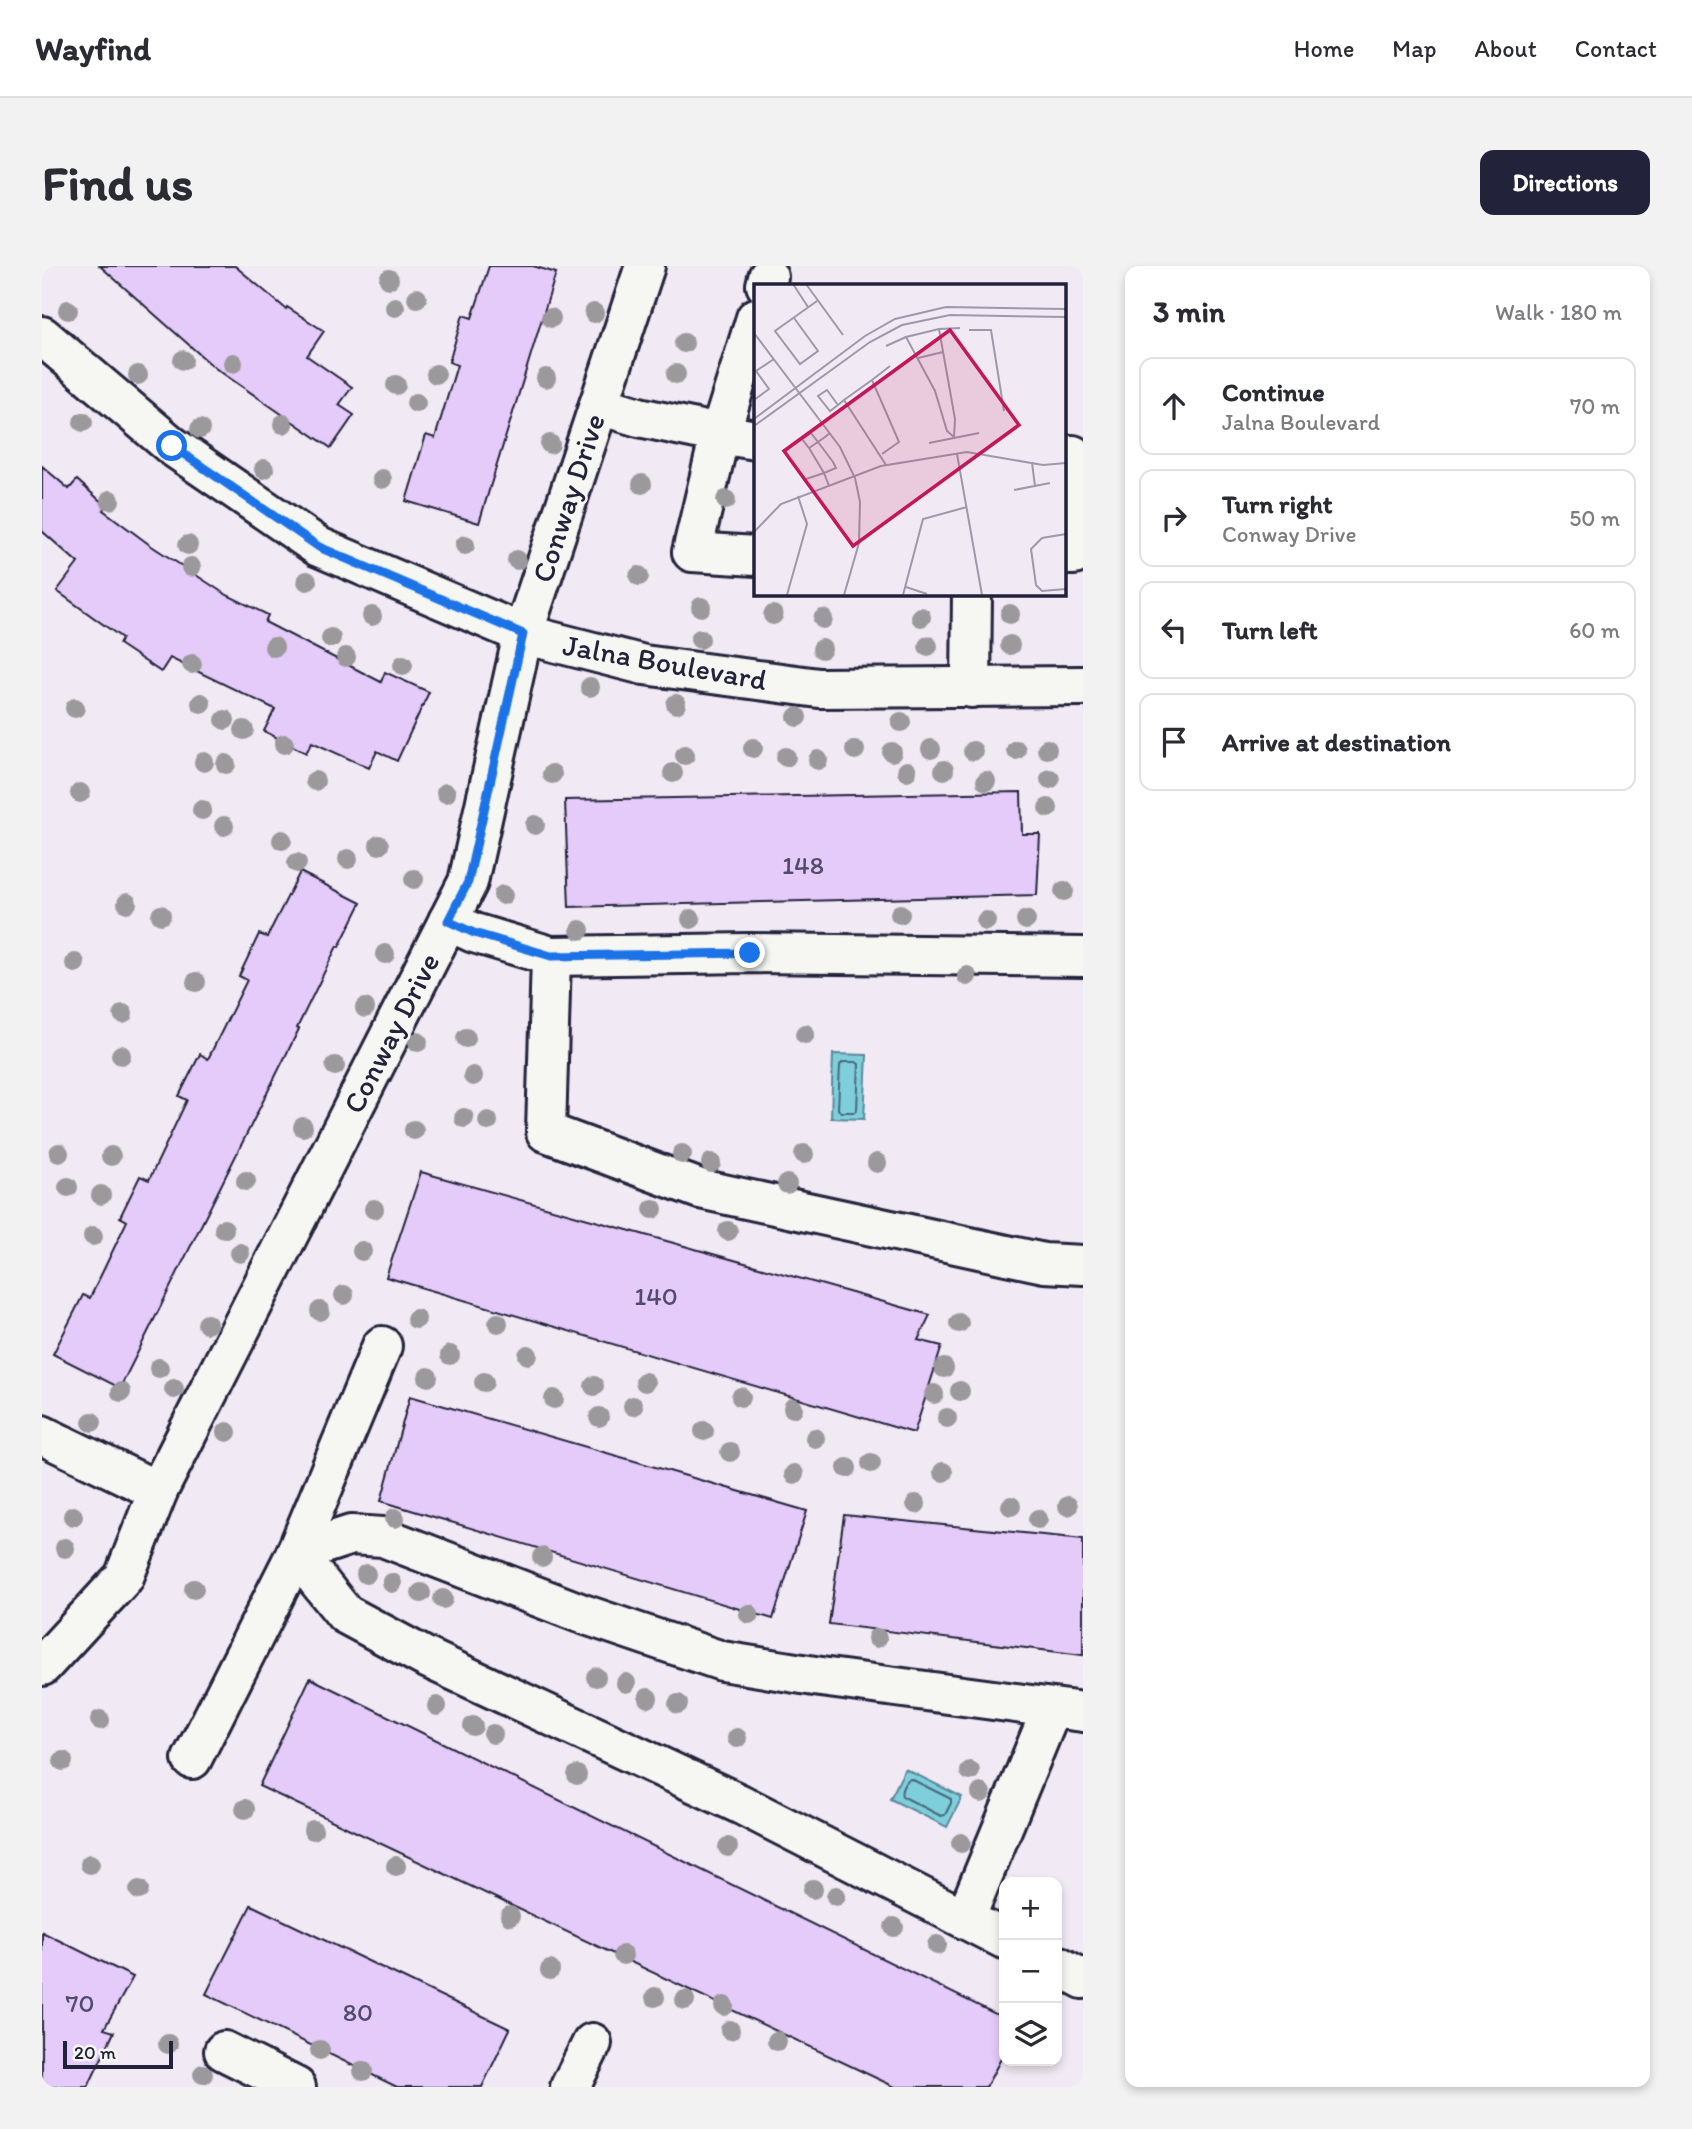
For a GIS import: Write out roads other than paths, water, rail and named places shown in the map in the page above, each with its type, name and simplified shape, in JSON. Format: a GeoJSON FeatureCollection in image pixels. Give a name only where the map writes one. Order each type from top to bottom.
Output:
{"type":"FeatureCollection","features":[{"type":"Feature","properties":{"kind":"street","name":"Conway Drive"},"geometry":{"type":"LineString","coordinates":[[42,1665],[124,1577],[158,1491],[468,882],[523,634],[645,266]]}},
{"type":"Feature","properties":{"kind":"street"},"geometry":{"type":"LineString","coordinates":[[754,331],[738,438],[692,552],[754,556]]}},
{"type":"Feature","properties":{"kind":"street","name":"Jalna Boulevard"},"geometry":{"type":"LineString","coordinates":[[42,336],[172,446],[319,547],[523,634],[644,665],[819,688],[1083,686]]}},
{"type":"Feature","properties":{"kind":"street"},"geometry":{"type":"LineString","coordinates":[[599,405],[639,417],[738,438]]}},
{"type":"Feature","properties":{"kind":"street"},"geometry":{"type":"LineString","coordinates":[[1066,455],[1073,455],[1074,555],[1066,555]]}},
{"type":"Feature","properties":{"kind":"street"},"geometry":{"type":"LineString","coordinates":[[971,688],[972,595]]}},
{"type":"Feature","properties":{"kind":"street"},"geometry":{"type":"LineString","coordinates":[[448,921],[474,933],[551,956],[750,953],[1083,957]]}},
{"type":"Feature","properties":{"kind":"street"},"geometry":{"type":"LineString","coordinates":[[551,956],[546,1132],[700,1189],[1044,1263],[1083,1265]]}},
{"type":"Feature","properties":{"kind":"street"},"geometry":{"type":"LineString","coordinates":[[192,1759],[296,1553],[382,1346]]}},
{"type":"Feature","properties":{"kind":"street"},"geometry":{"type":"LineString","coordinates":[[42,1435],[158,1491]]}},
{"type":"Feature","properties":{"kind":"street"},"geometry":{"type":"LineString","coordinates":[[296,1553],[351,1535],[383,1537],[580,1613],[722,1661],[1068,1710],[965,1919]]}},
{"type":"Feature","properties":{"kind":"street"},"geometry":{"type":"LineString","coordinates":[[296,1553],[345,1614],[425,1657],[740,1804],[999,1936]]}},
{"type":"Feature","properties":{"kind":"street"},"geometry":{"type":"LineString","coordinates":[[1062,1968],[1083,1979]]}},
{"type":"Feature","properties":{"kind":"street"},"geometry":{"type":"LineString","coordinates":[[570,2087],[592,2043]]}},
{"type":"Feature","properties":{"kind":"street"},"geometry":{"type":"LineString","coordinates":[[225,2051],[296,2087]]}},
{"type":"Feature","properties":{"kind":"water"},"geometry":{"type":"Polygon","coordinates":[[[833,1054],[867,1055],[864,1119],[831,1118],[833,1054]]]}},
{"type":"Feature","properties":{"kind":"water"},"geometry":{"type":"Polygon","coordinates":[[[905,1769],[962,1797],[947,1827],[890,1799],[905,1769]]]}}]}
